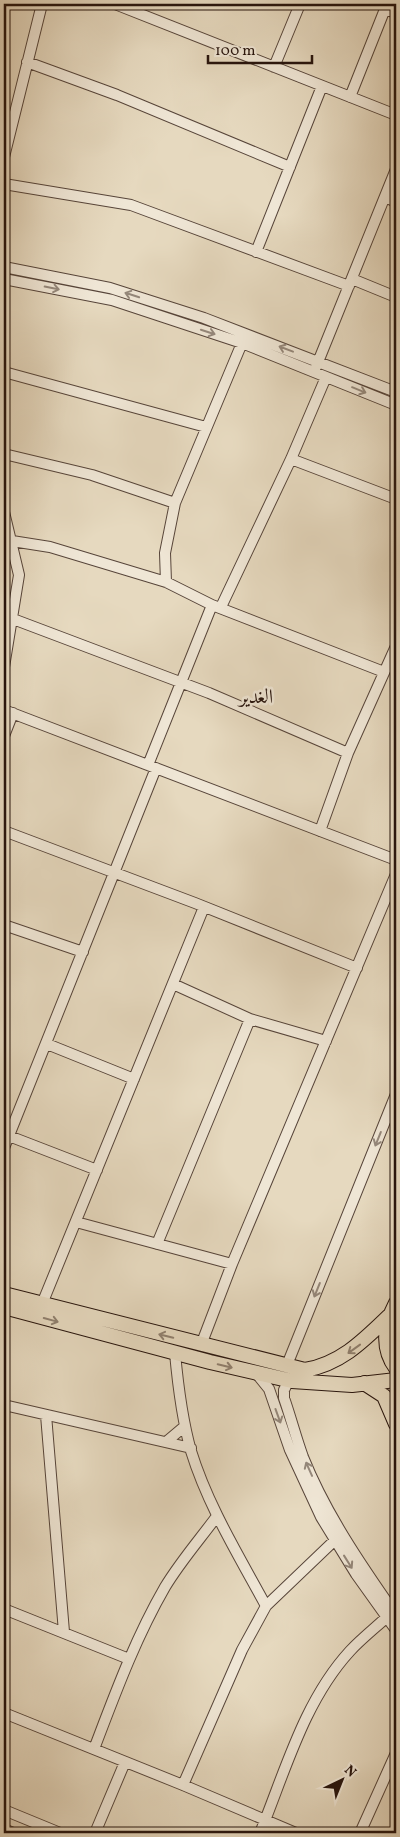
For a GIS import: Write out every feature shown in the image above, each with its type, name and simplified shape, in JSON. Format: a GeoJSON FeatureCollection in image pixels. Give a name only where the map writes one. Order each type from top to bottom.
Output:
{"type":"FeatureCollection","features":[{"type":"Feature","properties":{"kind":"main road"},"geometry":{"type":"LineString","coordinates":[[4,1294],[305,1370],[327,1364],[358,1346],[389,1316],[396,1303]]}},
{"type":"Feature","properties":{"kind":"main road"},"geometry":{"type":"LineString","coordinates":[[4,1308],[174,1353],[289,1380],[331,1384],[396,1380]]}},
{"type":"Feature","properties":{"kind":"main road"},"geometry":{"type":"LineString","coordinates":[[389,1316],[386,1332],[387,1348],[396,1368]]}},
{"type":"Feature","properties":{"kind":"main road"},"geometry":{"type":"LineString","coordinates":[[364,1383],[384,1396],[396,1424]]}},
{"type":"Feature","properties":{"kind":"street"},"geometry":{"type":"LineString","coordinates":[[4,157],[42,4]]}},
{"type":"Feature","properties":{"kind":"street"},"geometry":{"type":"LineString","coordinates":[[115,4],[396,115]]}},
{"type":"Feature","properties":{"kind":"street"},"geometry":{"type":"LineString","coordinates":[[274,67],[300,4]]}},
{"type":"Feature","properties":{"kind":"street"},"geometry":{"type":"LineString","coordinates":[[350,97],[386,6],[396,14]]}},
{"type":"Feature","properties":{"kind":"street"},"geometry":{"type":"LineString","coordinates":[[27,62],[117,95],[290,167]]}},
{"type":"Feature","properties":{"kind":"street"},"geometry":{"type":"LineString","coordinates":[[256,252],[322,86]]}},
{"type":"Feature","properties":{"kind":"street"},"geometry":{"type":"LineString","coordinates":[[314,372],[396,169]]}},
{"type":"Feature","properties":{"kind":"street"},"geometry":{"type":"LineString","coordinates":[[4,184],[132,206],[256,252],[396,297]]}},
{"type":"Feature","properties":{"kind":"street"},"geometry":{"type":"LineString","coordinates":[[385,197],[396,202]]}},
{"type":"Feature","properties":{"kind":"street"},"geometry":{"type":"LineString","coordinates":[[4,267],[110,288],[204,318],[396,392]]}},
{"type":"Feature","properties":{"kind":"street"},"geometry":{"type":"LineString","coordinates":[[4,279],[112,300],[242,343],[396,405]]}},
{"type":"Feature","properties":{"kind":"street"},"geometry":{"type":"LineString","coordinates":[[166,582],[165,553],[175,503],[242,343]]}},
{"type":"Feature","properties":{"kind":"street"},"geometry":{"type":"LineString","coordinates":[[4,372],[206,427]]}},
{"type":"Feature","properties":{"kind":"street"},"geometry":{"type":"LineString","coordinates":[[4,1148],[115,873],[182,683],[217,606],[292,459],[326,377]]}},
{"type":"Feature","properties":{"kind":"street"},"geometry":{"type":"LineString","coordinates":[[4,454],[92,475],[175,503]]}},
{"type":"Feature","properties":{"kind":"street"},"geometry":{"type":"LineString","coordinates":[[292,459],[396,499]]}},
{"type":"Feature","properties":{"kind":"street"},"geometry":{"type":"LineString","coordinates":[[4,512],[19,575],[4,667]]}},
{"type":"Feature","properties":{"kind":"street"},"geometry":{"type":"LineString","coordinates":[[12,541],[50,547],[166,582],[217,606],[384,672]]}},
{"type":"Feature","properties":{"kind":"street"},"geometry":{"type":"LineString","coordinates":[[13,619],[182,683],[348,754]]}},
{"type":"Feature","properties":{"kind":"street"},"geometry":{"type":"LineString","coordinates":[[320,831],[348,754],[396,646]]}},
{"type":"Feature","properties":{"kind":"street"},"geometry":{"type":"LineString","coordinates":[[4,736],[8,711],[396,860]]}},
{"type":"Feature","properties":{"kind":"street"},"geometry":{"type":"LineString","coordinates":[[4,831],[204,907],[357,968]]}},
{"type":"Feature","properties":{"kind":"street"},"geometry":{"type":"LineString","coordinates":[[201,1345],[232,1264],[396,874]]}},
{"type":"Feature","properties":{"kind":"street"},"geometry":{"type":"LineString","coordinates":[[42,1304],[204,907]]}},
{"type":"Feature","properties":{"kind":"street"},"geometry":{"type":"LineString","coordinates":[[4,925],[83,952]]}},
{"type":"Feature","properties":{"kind":"street"},"geometry":{"type":"LineString","coordinates":[[173,984],[250,1018],[326,1042]]}},
{"type":"Feature","properties":{"kind":"street"},"geometry":{"type":"LineString","coordinates":[[157,1244],[250,1018]]}},
{"type":"Feature","properties":{"kind":"street"},"geometry":{"type":"LineString","coordinates":[[47,1044],[134,1079]]}},
{"type":"Feature","properties":{"kind":"street"},"geometry":{"type":"LineString","coordinates":[[287,1365],[396,1094]]}},
{"type":"Feature","properties":{"kind":"street"},"geometry":{"type":"LineString","coordinates":[[9,1136],[97,1170]]}},
{"type":"Feature","properties":{"kind":"street"},"geometry":{"type":"LineString","coordinates":[[76,1222],[232,1264]]}},
{"type":"Feature","properties":{"kind":"street"},"geometry":{"type":"LineString","coordinates":[[174,1353],[185,1426],[191,1448],[217,1516],[266,1606]]}},
{"type":"Feature","properties":{"kind":"street"},"geometry":{"type":"LineString","coordinates":[[256,1373],[269,1389],[290,1450],[321,1517],[335,1540],[392,1616]]}},
{"type":"Feature","properties":{"kind":"street"},"geometry":{"type":"LineString","coordinates":[[289,1380],[284,1390],[284,1398],[302,1455],[321,1497],[343,1537],[392,1616],[396,1630]]}},
{"type":"Feature","properties":{"kind":"street"},"geometry":{"type":"LineString","coordinates":[[4,1406],[191,1448]]}},
{"type":"Feature","properties":{"kind":"street"},"geometry":{"type":"LineString","coordinates":[[46,1415],[64,1632]]}},
{"type":"Feature","properties":{"kind":"street"},"geometry":{"type":"LineString","coordinates":[[166,1442],[185,1426]]}},
{"type":"Feature","properties":{"kind":"street"},"geometry":{"type":"LineString","coordinates":[[94,1749],[129,1659],[166,1586],[217,1516]]}},
{"type":"Feature","properties":{"kind":"street"},"geometry":{"type":"LineString","coordinates":[[183,1785],[242,1650],[266,1606],[335,1540]]}},
{"type":"Feature","properties":{"kind":"street"},"geometry":{"type":"LineString","coordinates":[[4,1610],[129,1659]]}},
{"type":"Feature","properties":{"kind":"street"},"geometry":{"type":"LineString","coordinates":[[260,1833],[302,1727],[323,1688],[350,1652],[392,1616]]}},
{"type":"Feature","properties":{"kind":"street"},"geometry":{"type":"LineString","coordinates":[[4,1713],[296,1833]]}},
{"type":"Feature","properties":{"kind":"street"},"geometry":{"type":"LineString","coordinates":[[360,1833],[396,1753]]}},
{"type":"Feature","properties":{"kind":"street"},"geometry":{"type":"LineString","coordinates":[[95,1833],[125,1762]]}},
{"type":"Feature","properties":{"kind":"street"},"geometry":{"type":"LineString","coordinates":[[4,1810],[60,1833]]}},
{"type":"Feature","properties":{"kind":"street"},"geometry":{"type":"LineString","coordinates":[[4,1830],[13,1833]]}},
{"type":"Feature","properties":{"kind":"district","name":"الغدير"},"geometry":{"type":"Point","coordinates":[256,698]}}]}
